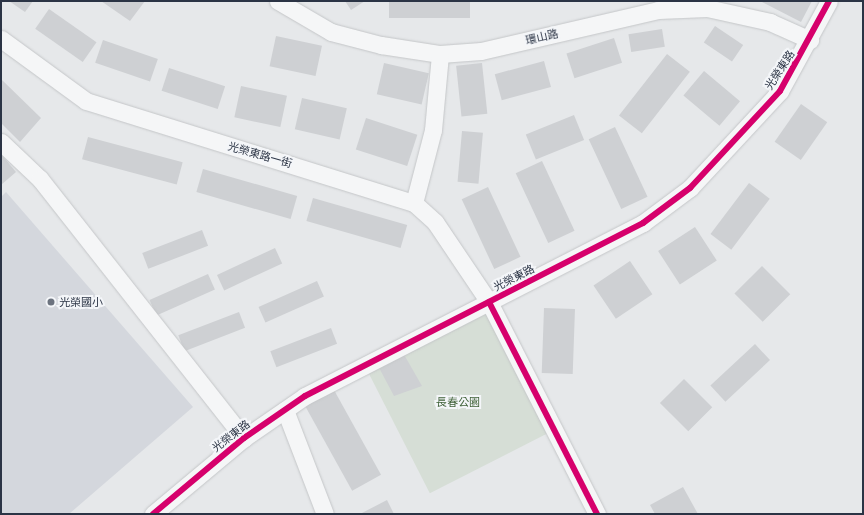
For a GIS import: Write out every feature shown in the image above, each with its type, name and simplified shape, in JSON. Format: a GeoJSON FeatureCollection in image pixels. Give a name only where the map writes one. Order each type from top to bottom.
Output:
{"type":"FeatureCollection","features":[{"type":"Feature","properties":{"kind":"street","name":"環山路"},"geometry":{"type":"LineString","coordinates":[[278,1],[332,32],[381,45],[440,54],[481,51],[658,10],[708,8],[770,22],[810,40]]}},
{"type":"Feature","properties":{"kind":"street","name":"光榮東路"},"geometry":{"type":"LineString","coordinates":[[153,514],[244,438],[306,396],[643,223],[690,188],[780,91],[810,40],[828,1]]}},
{"type":"Feature","properties":{"kind":"street","name":"光榮東路一街"},"geometry":{"type":"LineString","coordinates":[[1,39],[86,101],[402,196],[414,203],[435,222],[489,302],[597,514]]}},
{"type":"Feature","properties":{"kind":"street"},"geometry":{"type":"LineString","coordinates":[[414,203],[433,130],[440,54]]}},
{"type":"Feature","properties":{"kind":"street"},"geometry":{"type":"LineString","coordinates":[[1,142],[40,179],[244,438]]}},
{"type":"Feature","properties":{"kind":"street"},"geometry":{"type":"LineString","coordinates":[[286,410],[325,514]]}},
{"type":"Feature","properties":{"kind":"shaded area","name":"光榮國小"},"geometry":{"type":"Polygon","coordinates":[[[6,192],[193,407],[69,514],[1,514],[1,197],[6,192]]]}},
{"type":"Feature","properties":{"kind":"green space","name":"長春公園"},"geometry":{"type":"Polygon","coordinates":[[[491,305],[555,430],[430,493],[366,369],[491,305]]]}},
{"type":"Feature","properties":{"kind":"building"},"geometry":{"type":"Polygon","coordinates":[[[9,1],[33,1],[25,12],[9,1]]]}},
{"type":"Feature","properties":{"kind":"building"},"geometry":{"type":"Polygon","coordinates":[[[101,1],[145,1],[130,21],[101,1]]]}},
{"type":"Feature","properties":{"kind":"building"},"geometry":{"type":"Polygon","coordinates":[[[345,1],[365,1],[351,10],[345,1]]]}},
{"type":"Feature","properties":{"kind":"building"},"geometry":{"type":"Polygon","coordinates":[[[389,1],[470,1],[470,18],[389,18],[389,1]]]}},
{"type":"Feature","properties":{"kind":"building"},"geometry":{"type":"Polygon","coordinates":[[[760,1],[812,1],[801,22],[760,1]]]}},
{"type":"Feature","properties":{"kind":"building"},"geometry":{"type":"Polygon","coordinates":[[[49,9],[97,42],[83,62],[35,29],[49,9]]]}},
{"type":"Feature","properties":{"kind":"building"},"geometry":{"type":"Polygon","coordinates":[[[715,26],[743,45],[732,62],[704,43],[715,26]]]}},
{"type":"Feature","properties":{"kind":"building"},"geometry":{"type":"Polygon","coordinates":[[[662,29],[665,47],[631,52],[628,34],[662,29]]]}},
{"type":"Feature","properties":{"kind":"building"},"geometry":{"type":"Polygon","coordinates":[[[276,36],[322,46],[316,76],[270,66],[276,36]]]}},
{"type":"Feature","properties":{"kind":"building"},"geometry":{"type":"Polygon","coordinates":[[[614,38],[622,63],[574,78],[566,53],[614,38]]]}},
{"type":"Feature","properties":{"kind":"building"},"geometry":{"type":"Polygon","coordinates":[[[103,40],[158,59],[150,82],[95,63],[103,40]]]}},
{"type":"Feature","properties":{"kind":"building"},"geometry":{"type":"Polygon","coordinates":[[[667,54],[690,72],[642,133],[619,115],[667,54]]]}},
{"type":"Feature","properties":{"kind":"building"},"geometry":{"type":"Polygon","coordinates":[[[544,61],[551,87],[502,100],[495,74],[544,61]]]}},
{"type":"Feature","properties":{"kind":"building"},"geometry":{"type":"Polygon","coordinates":[[[384,63],[429,73],[422,105],[377,94],[384,63]]]}},
{"type":"Feature","properties":{"kind":"building"},"geometry":{"type":"Polygon","coordinates":[[[482,63],[487,114],[461,116],[456,66],[482,63]]]}},
{"type":"Feature","properties":{"kind":"building"},"geometry":{"type":"Polygon","coordinates":[[[169,68],[225,86],[218,109],[162,91],[169,68]]]}},
{"type":"Feature","properties":{"kind":"building"},"geometry":{"type":"Polygon","coordinates":[[[704,71],[740,101],[719,126],[683,96],[704,71]]]}},
{"type":"Feature","properties":{"kind":"building"},"geometry":{"type":"Polygon","coordinates":[[[1,79],[41,118],[20,142],[1,123],[1,79]]]}},
{"type":"Feature","properties":{"kind":"building"},"geometry":{"type":"Polygon","coordinates":[[[241,86],[287,96],[280,127],[234,117],[241,86]]]}},
{"type":"Feature","properties":{"kind":"building"},"geometry":{"type":"Polygon","coordinates":[[[302,98],[347,108],[340,140],[295,129],[302,98]]]}},
{"type":"Feature","properties":{"kind":"building"},"geometry":{"type":"Polygon","coordinates":[[[801,104],[827,122],[801,160],[775,142],[801,104]]]}},
{"type":"Feature","properties":{"kind":"building"},"geometry":{"type":"Polygon","coordinates":[[[574,115],[584,140],[536,160],[526,134],[574,115]]]}},
{"type":"Feature","properties":{"kind":"building"},"geometry":{"type":"Polygon","coordinates":[[[366,118],[417,135],[407,166],[356,149],[366,118]]]}},
{"type":"Feature","properties":{"kind":"building"},"geometry":{"type":"Polygon","coordinates":[[[615,127],[648,197],[621,209],[589,139],[615,127]]]}},
{"type":"Feature","properties":{"kind":"building"},"geometry":{"type":"Polygon","coordinates":[[[462,131],[483,133],[478,184],[458,182],[462,131]]]}},
{"type":"Feature","properties":{"kind":"building"},"geometry":{"type":"Polygon","coordinates":[[[88,137],[183,162],[177,185],[82,159],[88,137]]]}},
{"type":"Feature","properties":{"kind":"building"},"geometry":{"type":"Polygon","coordinates":[[[1,154],[16,172],[1,185],[1,154]]]}},
{"type":"Feature","properties":{"kind":"building"},"geometry":{"type":"Polygon","coordinates":[[[542,161],[575,231],[548,243],[516,173],[542,161]]]}},
{"type":"Feature","properties":{"kind":"building"},"geometry":{"type":"Polygon","coordinates":[[[203,169],[297,196],[291,219],[196,192],[203,169]]]}},
{"type":"Feature","properties":{"kind":"building"},"geometry":{"type":"Polygon","coordinates":[[[749,183],[770,199],[731,250],[710,234],[749,183]]]}},
{"type":"Feature","properties":{"kind":"building"},"geometry":{"type":"Polygon","coordinates":[[[488,187],[521,257],[494,269],[462,199],[488,187]]]}},
{"type":"Feature","properties":{"kind":"building"},"geometry":{"type":"Polygon","coordinates":[[[313,198],[407,225],[401,248],[306,221],[313,198]]]}},
{"type":"Feature","properties":{"kind":"building"},"geometry":{"type":"Polygon","coordinates":[[[695,227],[717,261],[680,285],[658,251],[695,227]]]}},
{"type":"Feature","properties":{"kind":"building"},"geometry":{"type":"Polygon","coordinates":[[[202,230],[208,246],[148,269],[142,253],[202,230]]]}},
{"type":"Feature","properties":{"kind":"building"},"geometry":{"type":"Polygon","coordinates":[[[275,248],[282,263],[224,290],[217,275],[275,248]]]}},
{"type":"Feature","properties":{"kind":"building"},"geometry":{"type":"Polygon","coordinates":[[[630,261],[652,294],[616,319],[594,286],[630,261]]]}},
{"type":"Feature","properties":{"kind":"building"},"geometry":{"type":"Polygon","coordinates":[[[762,266],[790,294],[763,322],[734,294],[762,266]]]}},
{"type":"Feature","properties":{"kind":"building"},"geometry":{"type":"Polygon","coordinates":[[[208,274],[215,290],[156,316],[150,300],[208,274]]]}},
{"type":"Feature","properties":{"kind":"building"},"geometry":{"type":"Polygon","coordinates":[[[317,281],[324,297],[265,323],[259,307],[317,281]]]}},
{"type":"Feature","properties":{"kind":"building"},"geometry":{"type":"Polygon","coordinates":[[[544,308],[575,309],[573,374],[542,373],[544,308]]]}},
{"type":"Feature","properties":{"kind":"building"},"geometry":{"type":"Polygon","coordinates":[[[239,312],[245,328],[184,351],[178,335],[239,312]]]}},
{"type":"Feature","properties":{"kind":"building"},"geometry":{"type":"Polygon","coordinates":[[[331,328],[337,344],[276,367],[270,351],[331,328]]]}},
{"type":"Feature","properties":{"kind":"building"},"geometry":{"type":"Polygon","coordinates":[[[755,344],[770,360],[725,402],[710,386],[755,344]]]}},
{"type":"Feature","properties":{"kind":"building"},"geometry":{"type":"Polygon","coordinates":[[[402,351],[422,386],[394,396],[377,364],[402,351]]]}},
{"type":"Feature","properties":{"kind":"building"},"geometry":{"type":"Polygon","coordinates":[[[684,379],[712,407],[688,431],[660,403],[684,379]]]}},
{"type":"Feature","properties":{"kind":"building"},"geometry":{"type":"Polygon","coordinates":[[[334,390],[381,475],[352,491],[305,406],[334,390]]]}},
{"type":"Feature","properties":{"kind":"building"},"geometry":{"type":"Polygon","coordinates":[[[683,487],[698,514],[655,514],[650,505],[683,487]]]}},
{"type":"Feature","properties":{"kind":"building"},"geometry":{"type":"Polygon","coordinates":[[[387,500],[394,514],[360,514],[387,500]]]}},
{"type":"Feature","properties":{"kind":"cycle path"},"geometry":{"type":"LineString","coordinates":[[153,514],[244,438],[305,396],[643,223],[690,188],[780,91],[829,1]]}},
{"type":"Feature","properties":{"kind":"cycle path"},"geometry":{"type":"LineString","coordinates":[[489,302],[597,514]]}},
{"type":"Feature","properties":{"kind":"place","name":"光榮國小"},"geometry":{"type":"Point","coordinates":[51,302]}}]}
